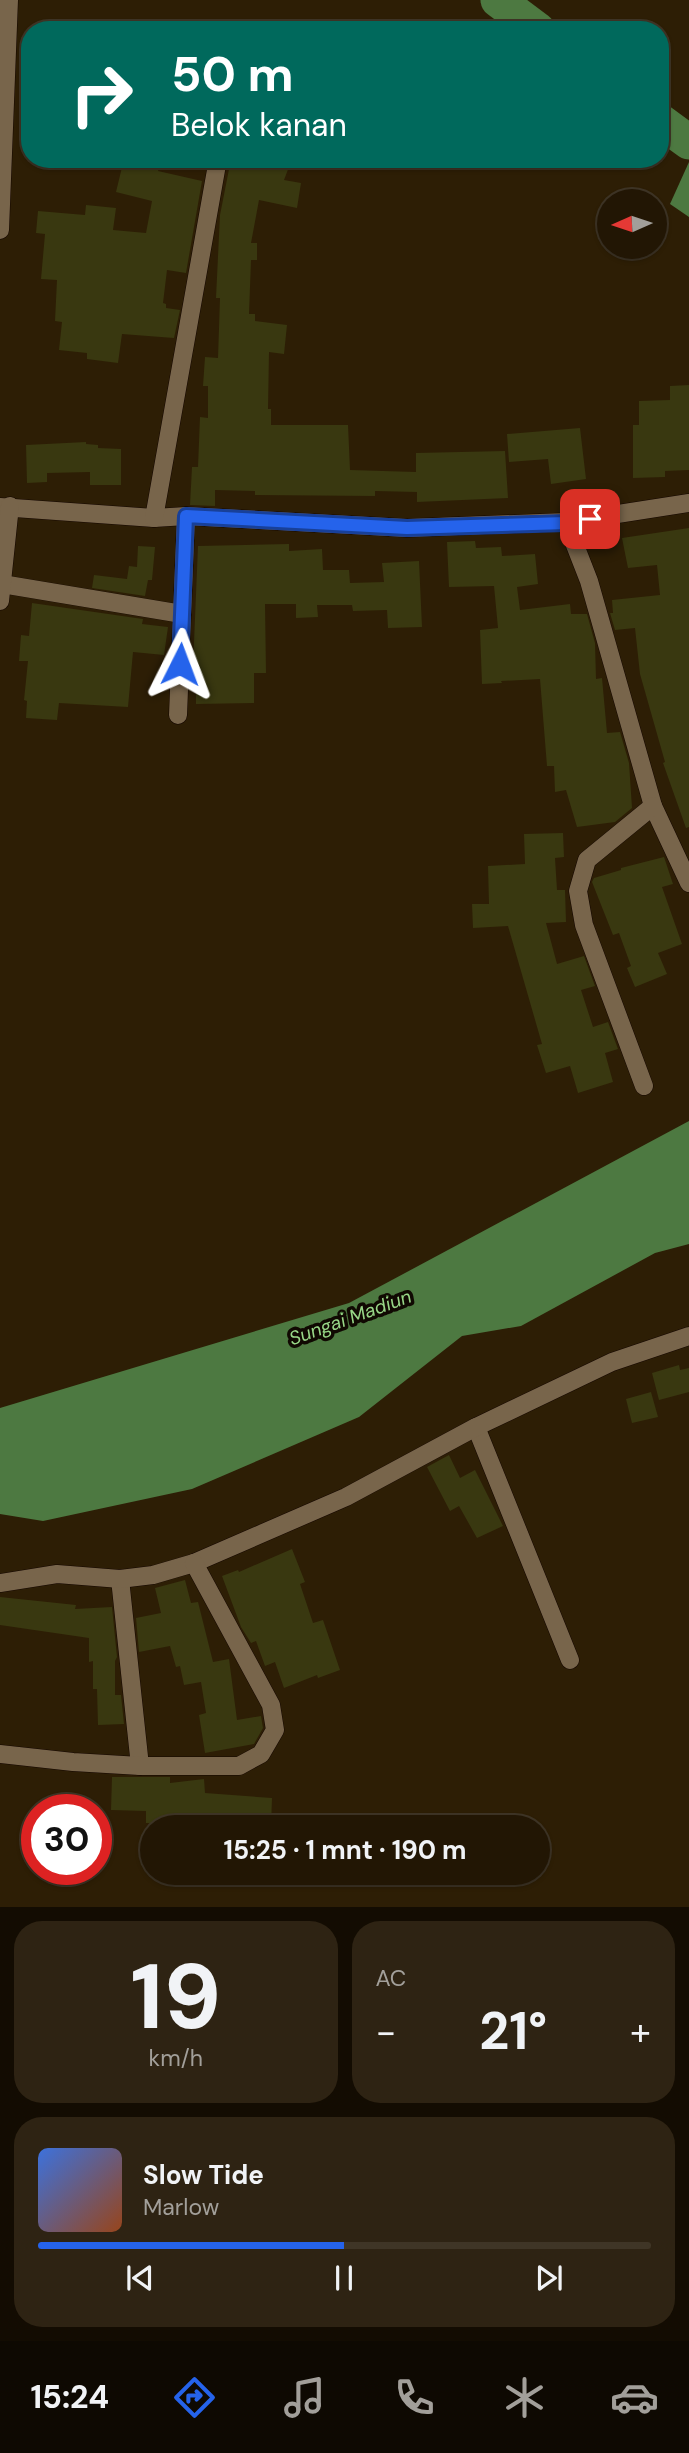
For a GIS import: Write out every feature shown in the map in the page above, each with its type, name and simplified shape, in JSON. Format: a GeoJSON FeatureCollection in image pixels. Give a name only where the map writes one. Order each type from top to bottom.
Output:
{"type":"FeatureCollection","features":[{"type":"Feature","properties":{"kind":"street"},"geometry":{"type":"LineString","coordinates":[[0,230],[9,0]]}},
{"type":"Feature","properties":{"kind":"street"},"geometry":{"type":"LineString","coordinates":[[154,517],[216,168]]}},
{"type":"Feature","properties":{"kind":"street"},"geometry":{"type":"LineString","coordinates":[[183,614],[1,592],[5,507],[154,517],[186,516],[407,528],[566,523],[689,503]]}},
{"type":"Feature","properties":{"kind":"street"},"geometry":{"type":"LineString","coordinates":[[178,715],[186,516]]}},
{"type":"Feature","properties":{"kind":"street"},"geometry":{"type":"LineString","coordinates":[[566,523],[589,581],[653,806],[689,883]]}},
{"type":"Feature","properties":{"kind":"street"},"geometry":{"type":"LineString","coordinates":[[644,1086],[584,925],[578,891],[587,860],[653,806]]}},
{"type":"Feature","properties":{"kind":"street"},"geometry":{"type":"LineString","coordinates":[[0,1583],[57,1574],[120,1578],[153,1575],[194,1563],[346,1497],[477,1427],[612,1362],[689,1336]]}},
{"type":"Feature","properties":{"kind":"street"},"geometry":{"type":"LineString","coordinates":[[477,1427],[570,1660]]}},
{"type":"Feature","properties":{"kind":"street"},"geometry":{"type":"LineString","coordinates":[[0,1754],[140,1766],[239,1766],[261,1754],[275,1731],[271,1705],[194,1563]]}},
{"type":"Feature","properties":{"kind":"street"},"geometry":{"type":"LineString","coordinates":[[120,1578],[140,1766]]}},
{"type":"Feature","properties":{"kind":"water"},"geometry":{"type":"Polygon","coordinates":[[[689,162],[689,217],[670,204],[689,162]]]}},
{"type":"Feature","properties":{"kind":"water"},"geometry":{"type":"Polygon","coordinates":[[[689,1121],[689,1244],[655,1253],[521,1326],[462,1336],[359,1417],[192,1489],[43,1521],[0,1514],[0,1408],[349,1303],[689,1121]]]}},
{"type":"Feature","properties":{"kind":"building"},"geometry":{"type":"Polygon","coordinates":[[[122,168],[159,168],[158,171],[202,181],[186,273],[167,270],[163,303],[166,308],[180,310],[174,338],[122,334],[118,363],[87,359],[87,353],[59,350],[62,322],[55,321],[57,280],[41,279],[45,234],[36,233],[38,211],[85,215],[86,205],[116,208],[113,230],[146,233],[152,201],[116,192],[122,168]]]}},
{"type":"Feature","properties":{"kind":"building"},"geometry":{"type":"Polygon","coordinates":[[[229,168],[289,168],[284,180],[301,183],[297,208],[259,200],[251,243],[257,243],[257,260],[251,260],[249,314],[255,314],[255,321],[287,325],[284,354],[269,352],[268,409],[271,409],[271,425],[348,425],[350,470],[416,472],[416,453],[505,451],[508,498],[417,502],[417,492],[375,491],[375,496],[255,495],[255,491],[215,490],[215,506],[190,505],[192,467],[198,467],[200,417],[208,418],[208,386],[203,386],[205,357],[218,358],[220,298],[216,298],[220,215],[229,168]]]}},
{"type":"Feature","properties":{"kind":"building"},"geometry":{"type":"Polygon","coordinates":[[[689,385],[689,470],[665,471],[665,477],[633,478],[633,425],[639,425],[639,401],[670,400],[670,386],[689,385]]]}},
{"type":"Feature","properties":{"kind":"building"},"geometry":{"type":"Polygon","coordinates":[[[580,428],[586,479],[551,484],[548,459],[509,462],[507,434],[580,428]]]}},
{"type":"Feature","properties":{"kind":"building"},"geometry":{"type":"Polygon","coordinates":[[[86,442],[98,445],[98,448],[121,449],[121,485],[90,485],[90,472],[47,473],[47,482],[27,483],[26,445],[86,442]]]}},
{"type":"Feature","properties":{"kind":"building"},"geometry":{"type":"Polygon","coordinates":[[[689,528],[689,827],[686,828],[663,763],[665,762],[640,674],[635,628],[615,630],[610,613],[613,613],[612,600],[660,595],[657,565],[628,568],[622,538],[689,528]]]}},
{"type":"Feature","properties":{"kind":"building"},"geometry":{"type":"Polygon","coordinates":[[[475,541],[476,548],[501,547],[502,556],[535,554],[538,584],[517,587],[520,610],[570,604],[571,614],[587,614],[595,643],[596,679],[602,678],[607,733],[620,732],[629,763],[632,808],[615,822],[577,827],[566,790],[555,792],[554,766],[547,766],[540,679],[482,684],[480,630],[498,628],[494,586],[449,587],[447,542],[475,541]]]}},
{"type":"Feature","properties":{"kind":"building"},"geometry":{"type":"Polygon","coordinates":[[[289,544],[289,551],[322,549],[323,570],[349,570],[350,583],[384,582],[382,563],[419,561],[422,627],[388,628],[387,610],[353,611],[352,605],[317,605],[318,617],[296,618],[296,604],[265,604],[266,673],[254,673],[254,703],[196,704],[196,666],[193,666],[198,546],[289,544]]]}},
{"type":"Feature","properties":{"kind":"building"},"geometry":{"type":"Polygon","coordinates":[[[138,546],[155,547],[152,580],[148,580],[145,596],[92,588],[94,575],[127,579],[129,566],[137,567],[138,546]]]}},
{"type":"Feature","properties":{"kind":"building"},"geometry":{"type":"Polygon","coordinates":[[[32,603],[143,619],[142,624],[168,627],[164,655],[133,652],[128,707],[59,703],[57,720],[26,718],[27,701],[24,700],[28,661],[19,661],[21,635],[29,636],[32,603]]]}},
{"type":"Feature","properties":{"kind":"building"},"geometry":{"type":"Polygon","coordinates":[[[563,833],[564,857],[555,858],[557,890],[565,890],[566,922],[546,923],[557,964],[584,956],[595,986],[581,990],[593,1027],[608,1022],[618,1049],[605,1053],[613,1082],[578,1093],[570,1066],[546,1073],[537,1045],[542,1044],[508,926],[473,928],[472,904],[489,904],[488,866],[525,864],[524,834],[563,833]]]}},
{"type":"Feature","properties":{"kind":"building"},"geometry":{"type":"Polygon","coordinates":[[[664,857],[673,884],[662,887],[682,944],[658,953],[667,974],[635,987],[627,968],[631,966],[619,933],[613,935],[592,882],[594,878],[621,868],[664,857]]]}},
{"type":"Feature","properties":{"kind":"building"},"geometry":{"type":"Polygon","coordinates":[[[679,1365],[680,1370],[689,1368],[689,1392],[659,1400],[652,1373],[679,1365]]]}},
{"type":"Feature","properties":{"kind":"building"},"geometry":{"type":"Polygon","coordinates":[[[651,1392],[658,1417],[632,1423],[626,1399],[651,1392]]]}},
{"type":"Feature","properties":{"kind":"building"},"geometry":{"type":"Polygon","coordinates":[[[449,1455],[460,1478],[475,1470],[503,1526],[477,1538],[459,1506],[450,1511],[427,1467],[449,1455]]]}},
{"type":"Feature","properties":{"kind":"building"},"geometry":{"type":"Polygon","coordinates":[[[292,1549],[305,1582],[300,1584],[313,1623],[323,1620],[340,1670],[318,1678],[317,1675],[284,1688],[275,1662],[265,1666],[256,1641],[251,1643],[241,1627],[222,1576],[238,1570],[239,1572],[292,1549]]]}},
{"type":"Feature","properties":{"kind":"building"},"geometry":{"type":"Polygon","coordinates":[[[185,1580],[191,1603],[198,1602],[213,1662],[229,1659],[237,1720],[261,1716],[263,1728],[254,1744],[205,1753],[199,1715],[206,1713],[201,1682],[184,1685],[180,1666],[176,1667],[170,1646],[139,1652],[136,1618],[161,1613],[155,1588],[185,1580]]]}},
{"type":"Feature","properties":{"kind":"building"},"geometry":{"type":"Polygon","coordinates":[[[0,1597],[76,1605],[75,1609],[112,1607],[117,1657],[115,1695],[121,1695],[124,1724],[98,1725],[97,1689],[93,1689],[93,1661],[89,1662],[89,1638],[0,1625],[0,1597]]]}},
{"type":"Feature","properties":{"kind":"building"},"geometry":{"type":"Polygon","coordinates":[[[112,1777],[170,1777],[170,1783],[204,1779],[205,1793],[272,1798],[271,1815],[146,1815],[146,1811],[112,1810],[112,1777]]]}},
{"type":"Feature","properties":{"kind":"waterway","name":"Sungai Madiun"},"geometry":{"type":"LineString","coordinates":[[498,0],[526,21]]}},
{"type":"Feature","properties":{"kind":"waterway","name":"Sungai Madiun"},"geometry":{"type":"LineString","coordinates":[[669,128],[689,142]]}},
{"type":"Feature","properties":{"kind":"route"},"geometry":{"type":"LineString","coordinates":[[180,664],[186,516],[407,528],[566,523],[590,519]]}}]}
